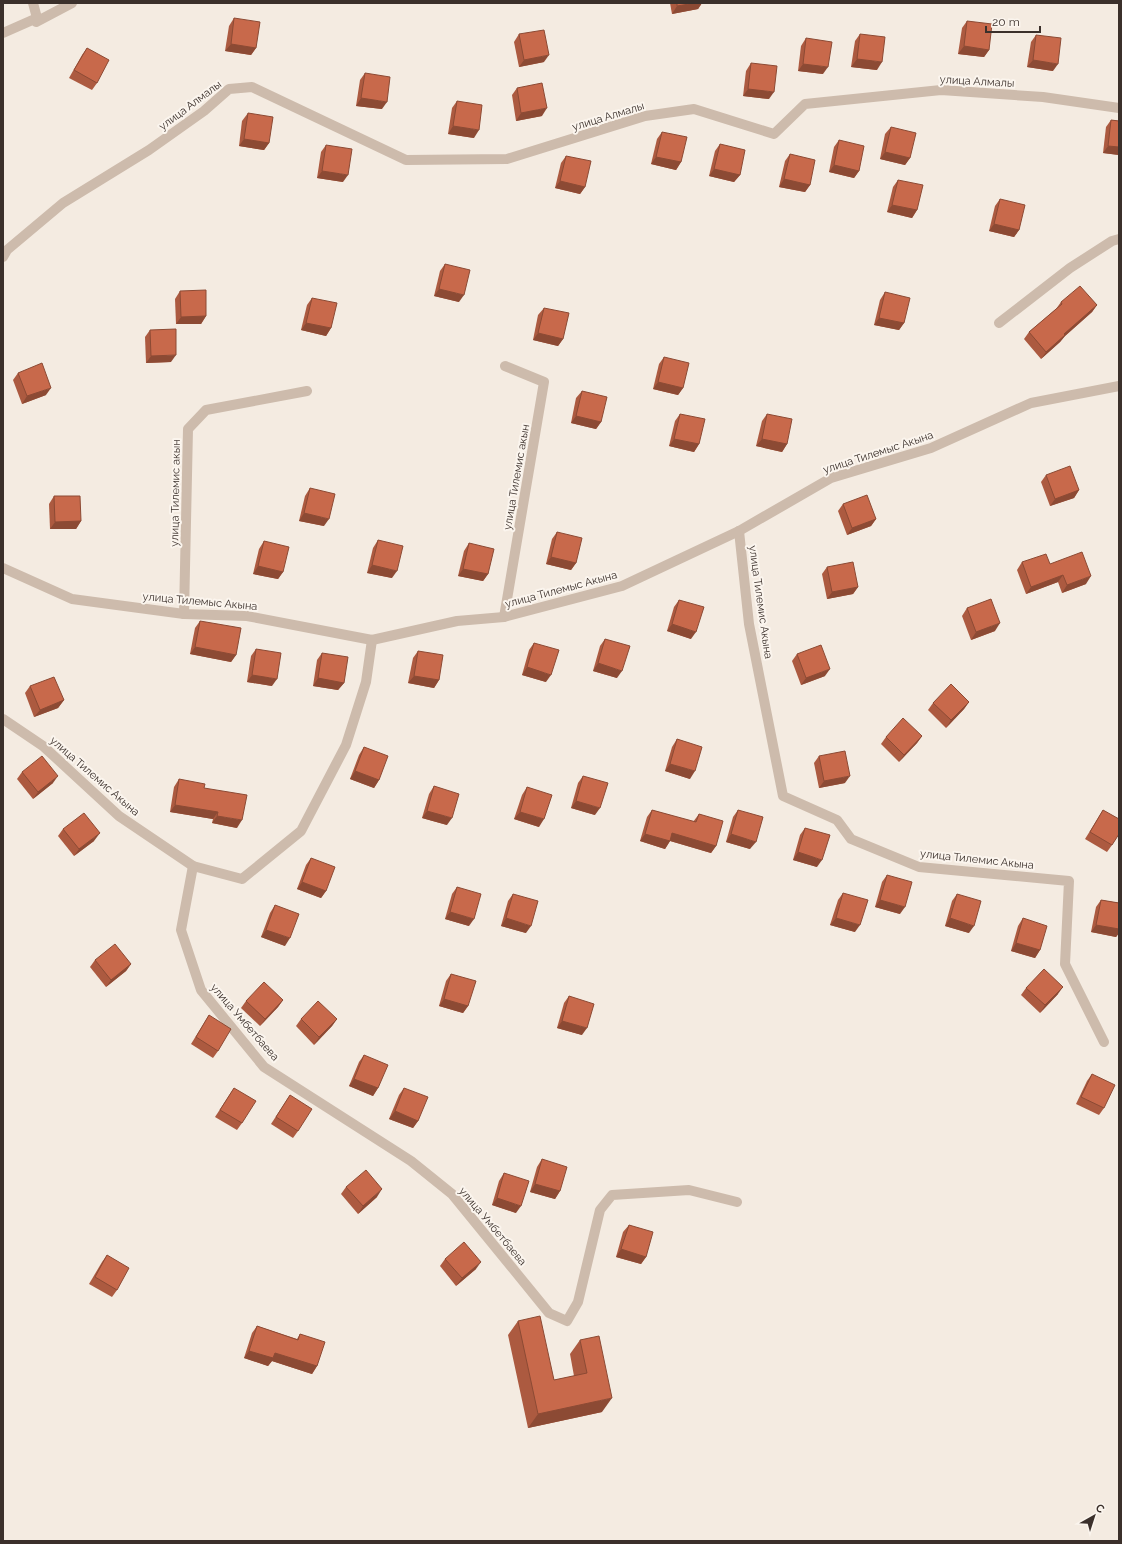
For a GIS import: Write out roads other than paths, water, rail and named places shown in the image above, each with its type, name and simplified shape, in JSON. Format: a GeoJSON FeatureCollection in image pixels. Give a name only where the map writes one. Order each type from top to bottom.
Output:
{"type":"FeatureCollection","features":[{"type":"Feature","properties":{"kind":"street"},"geometry":{"type":"LineString","coordinates":[[33,3],[36,22],[72,3]]}},
{"type":"Feature","properties":{"kind":"street"},"geometry":{"type":"LineString","coordinates":[[3,33],[36,18]]}},
{"type":"Feature","properties":{"kind":"street","name":"улица Алмалы"},"geometry":{"type":"LineString","coordinates":[[3,257],[7,250],[63,203],[149,150],[204,111],[229,89],[252,87],[406,160],[507,159],[645,116],[694,109],[774,134],[805,104],[941,90],[1043,97],[1119,108]]}},
{"type":"Feature","properties":{"kind":"street"},"geometry":{"type":"LineString","coordinates":[[999,323],[1070,268],[1112,241],[1119,239]]}},
{"type":"Feature","properties":{"kind":"street","name":"улица Тилемис акын"},"geometry":{"type":"LineString","coordinates":[[504,617],[544,382],[505,366]]}},
{"type":"Feature","properties":{"kind":"street","name":"улица Тилемыс Акына"},"geometry":{"type":"LineString","coordinates":[[3,568],[72,599],[184,614],[247,616],[372,640],[457,622],[504,617],[622,586],[739,531],[831,478],[931,448],[1031,403],[1119,386]]}},
{"type":"Feature","properties":{"kind":"street","name":"улица Тилемис акын"},"geometry":{"type":"LineString","coordinates":[[184,614],[188,429],[206,410],[307,391]]}},
{"type":"Feature","properties":{"kind":"street","name":"улица Тилемис Акына"},"geometry":{"type":"LineString","coordinates":[[739,531],[749,624],[783,796],[837,820],[851,839],[919,867],[1069,881],[1065,964],[1104,1042]]}},
{"type":"Feature","properties":{"kind":"street","name":"улица Тилемис Акына"},"geometry":{"type":"LineString","coordinates":[[3,719],[44,746],[119,816],[193,866],[242,879],[301,831],[346,745],[366,682],[372,640]]}},
{"type":"Feature","properties":{"kind":"street","name":"улица Умбетбаева"},"geometry":{"type":"LineString","coordinates":[[193,866],[181,930],[201,990],[264,1067],[411,1161],[452,1194],[549,1313],[567,1321],[578,1302],[600,1210],[612,1195],[689,1190],[737,1202]]}}]}
